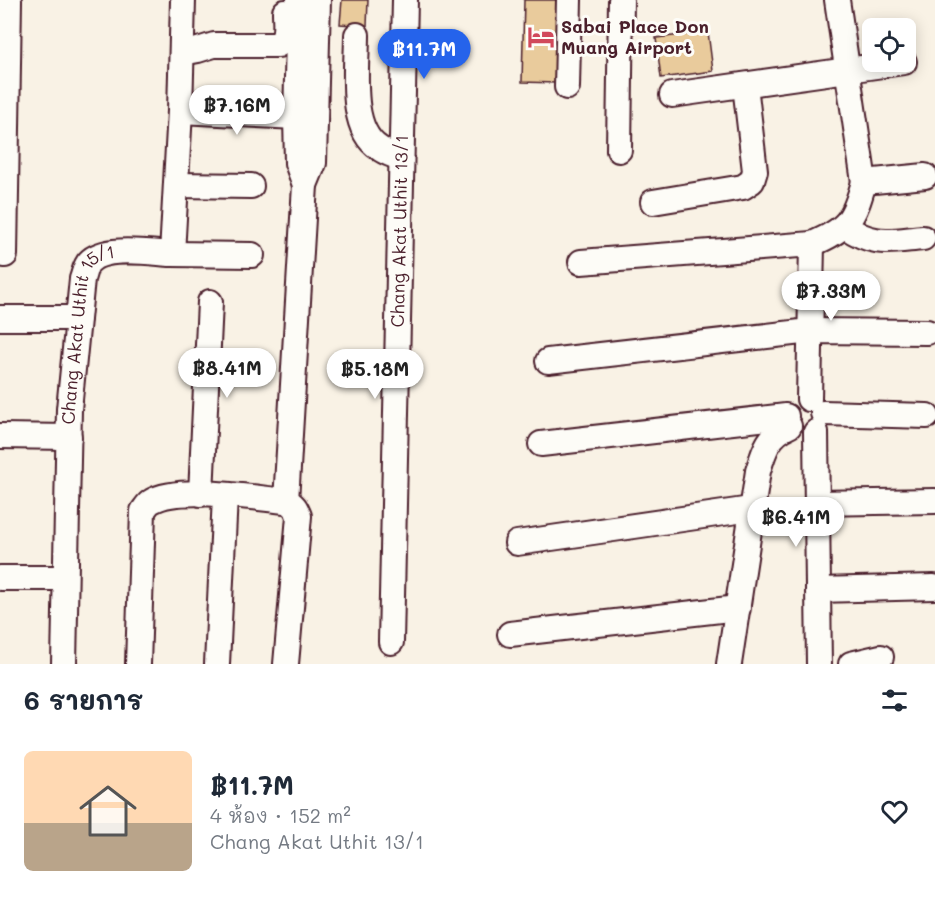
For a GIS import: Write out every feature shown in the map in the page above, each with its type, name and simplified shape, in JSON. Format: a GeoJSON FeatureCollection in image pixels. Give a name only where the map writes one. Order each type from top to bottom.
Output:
{"type":"FeatureCollection","features":[{"type":"Feature","properties":{"kind":"street"},"geometry":{"type":"LineString","coordinates":[[5,255],[9,0]]}},
{"type":"Feature","properties":{"kind":"street"},"geometry":{"type":"LineString","coordinates":[[172,254],[180,111],[183,0]]}},
{"type":"Feature","properties":{"kind":"street"},"geometry":{"type":"LineString","coordinates":[[182,53],[214,45],[278,45],[283,41],[285,34],[286,0]]}},
{"type":"Feature","properties":{"kind":"street"},"geometry":{"type":"LineString","coordinates":[[299,0],[297,163],[305,185]]}},
{"type":"Feature","properties":{"kind":"street"},"geometry":{"type":"LineString","coordinates":[[286,501],[305,185],[314,163],[318,0]]}},
{"type":"Feature","properties":{"kind":"street","name":"Chang Akat Uthit 13/1"},"geometry":{"type":"LineString","coordinates":[[391,642],[405,0]]}},
{"type":"Feature","properties":{"kind":"street"},"geometry":{"type":"LineString","coordinates":[[567,87],[570,0]]}},
{"type":"Feature","properties":{"kind":"street"},"geometry":{"type":"LineString","coordinates":[[619,150],[621,0]]}},
{"type":"Feature","properties":{"kind":"street"},"geometry":{"type":"LineString","coordinates":[[581,262],[812,244],[845,226],[854,212],[864,182],[837,0]]}},
{"type":"Feature","properties":{"kind":"street"},"geometry":{"type":"LineString","coordinates":[[357,35],[357,114],[364,133],[378,148],[400,158]]}},
{"type":"Feature","properties":{"kind":"street"},"geometry":{"type":"LineString","coordinates":[[672,95],[862,68]]}},
{"type":"Feature","properties":{"kind":"street"},"geometry":{"type":"LineString","coordinates":[[653,202],[743,187],[752,181],[755,171],[745,85]]}},
{"type":"Feature","properties":{"kind":"street"},"geometry":{"type":"LineString","coordinates":[[180,111],[296,117]]}},
{"type":"Feature","properties":{"kind":"street"},"geometry":{"type":"LineString","coordinates":[[864,182],[925,176]]}},
{"type":"Feature","properties":{"kind":"street"},"geometry":{"type":"LineString","coordinates":[[176,185],[251,186]]}},
{"type":"Feature","properties":{"kind":"street"},"geometry":{"type":"LineString","coordinates":[[845,226],[871,241],[923,238]]}},
{"type":"Feature","properties":{"kind":"street"},"geometry":{"type":"LineString","coordinates":[[812,244],[810,331],[816,415],[819,664]]}},
{"type":"Feature","properties":{"kind":"street","name":"Chang Akat Uthit 15/1"},"geometry":{"type":"LineString","coordinates":[[64,664],[69,410],[82,279],[88,263],[105,253],[132,251],[252,255]]}},
{"type":"Feature","properties":{"kind":"street"},"geometry":{"type":"LineString","coordinates":[[201,494],[210,302]]}},
{"type":"Feature","properties":{"kind":"street"},"geometry":{"type":"LineString","coordinates":[[0,318],[78,318]]}},
{"type":"Feature","properties":{"kind":"street"},"geometry":{"type":"LineString","coordinates":[[548,361],[810,331],[927,332]]}},
{"type":"Feature","properties":{"kind":"street"},"geometry":{"type":"LineString","coordinates":[[729,664],[758,471],[764,450],[771,438],[787,421],[790,406],[799,400],[816,415],[927,416]]}},
{"type":"Feature","properties":{"kind":"street"},"geometry":{"type":"LineString","coordinates":[[787,421],[796,434],[806,436],[816,415]]}},
{"type":"Feature","properties":{"kind":"street"},"geometry":{"type":"LineString","coordinates":[[541,444],[787,421]]}},
{"type":"Feature","properties":{"kind":"street"},"geometry":{"type":"LineString","coordinates":[[0,436],[69,437]]}},
{"type":"Feature","properties":{"kind":"street"},"geometry":{"type":"LineString","coordinates":[[138,664],[143,511],[149,502],[158,498],[201,494],[286,501],[293,504],[299,516],[286,664]]}},
{"type":"Feature","properties":{"kind":"street"},"geometry":{"type":"LineString","coordinates":[[217,664],[225,496]]}},
{"type":"Feature","properties":{"kind":"street"},"geometry":{"type":"LineString","coordinates":[[816,503],[935,501]]}},
{"type":"Feature","properties":{"kind":"street"},"geometry":{"type":"LineString","coordinates":[[517,543],[751,509]]}},
{"type":"Feature","properties":{"kind":"street"},"geometry":{"type":"LineString","coordinates":[[0,578],[65,578]]}},
{"type":"Feature","properties":{"kind":"street"},"geometry":{"type":"LineString","coordinates":[[818,590],[934,587]]}},
{"type":"Feature","properties":{"kind":"street"},"geometry":{"type":"LineString","coordinates":[[510,634],[738,608]]}},
{"type":"Feature","properties":{"kind":"street"},"geometry":{"type":"LineString","coordinates":[[851,664],[881,657]]}},
{"type":"Feature","properties":{"kind":"building"},"geometry":{"type":"Polygon","coordinates":[[[342,0],[368,0],[367,26],[340,24],[342,0]]]}},
{"type":"Feature","properties":{"kind":"building"},"geometry":{"type":"Polygon","coordinates":[[[524,0],[558,0],[556,83],[522,82],[524,0]]]}},
{"type":"Feature","properties":{"kind":"building"},"geometry":{"type":"Polygon","coordinates":[[[708,32],[713,71],[661,78],[656,38],[708,32]]]}},
{"type":"Feature","properties":{"kind":"place","name":"Sabai Place Don Muang Airport"},"geometry":{"type":"Point","coordinates":[541,37]}}]}
